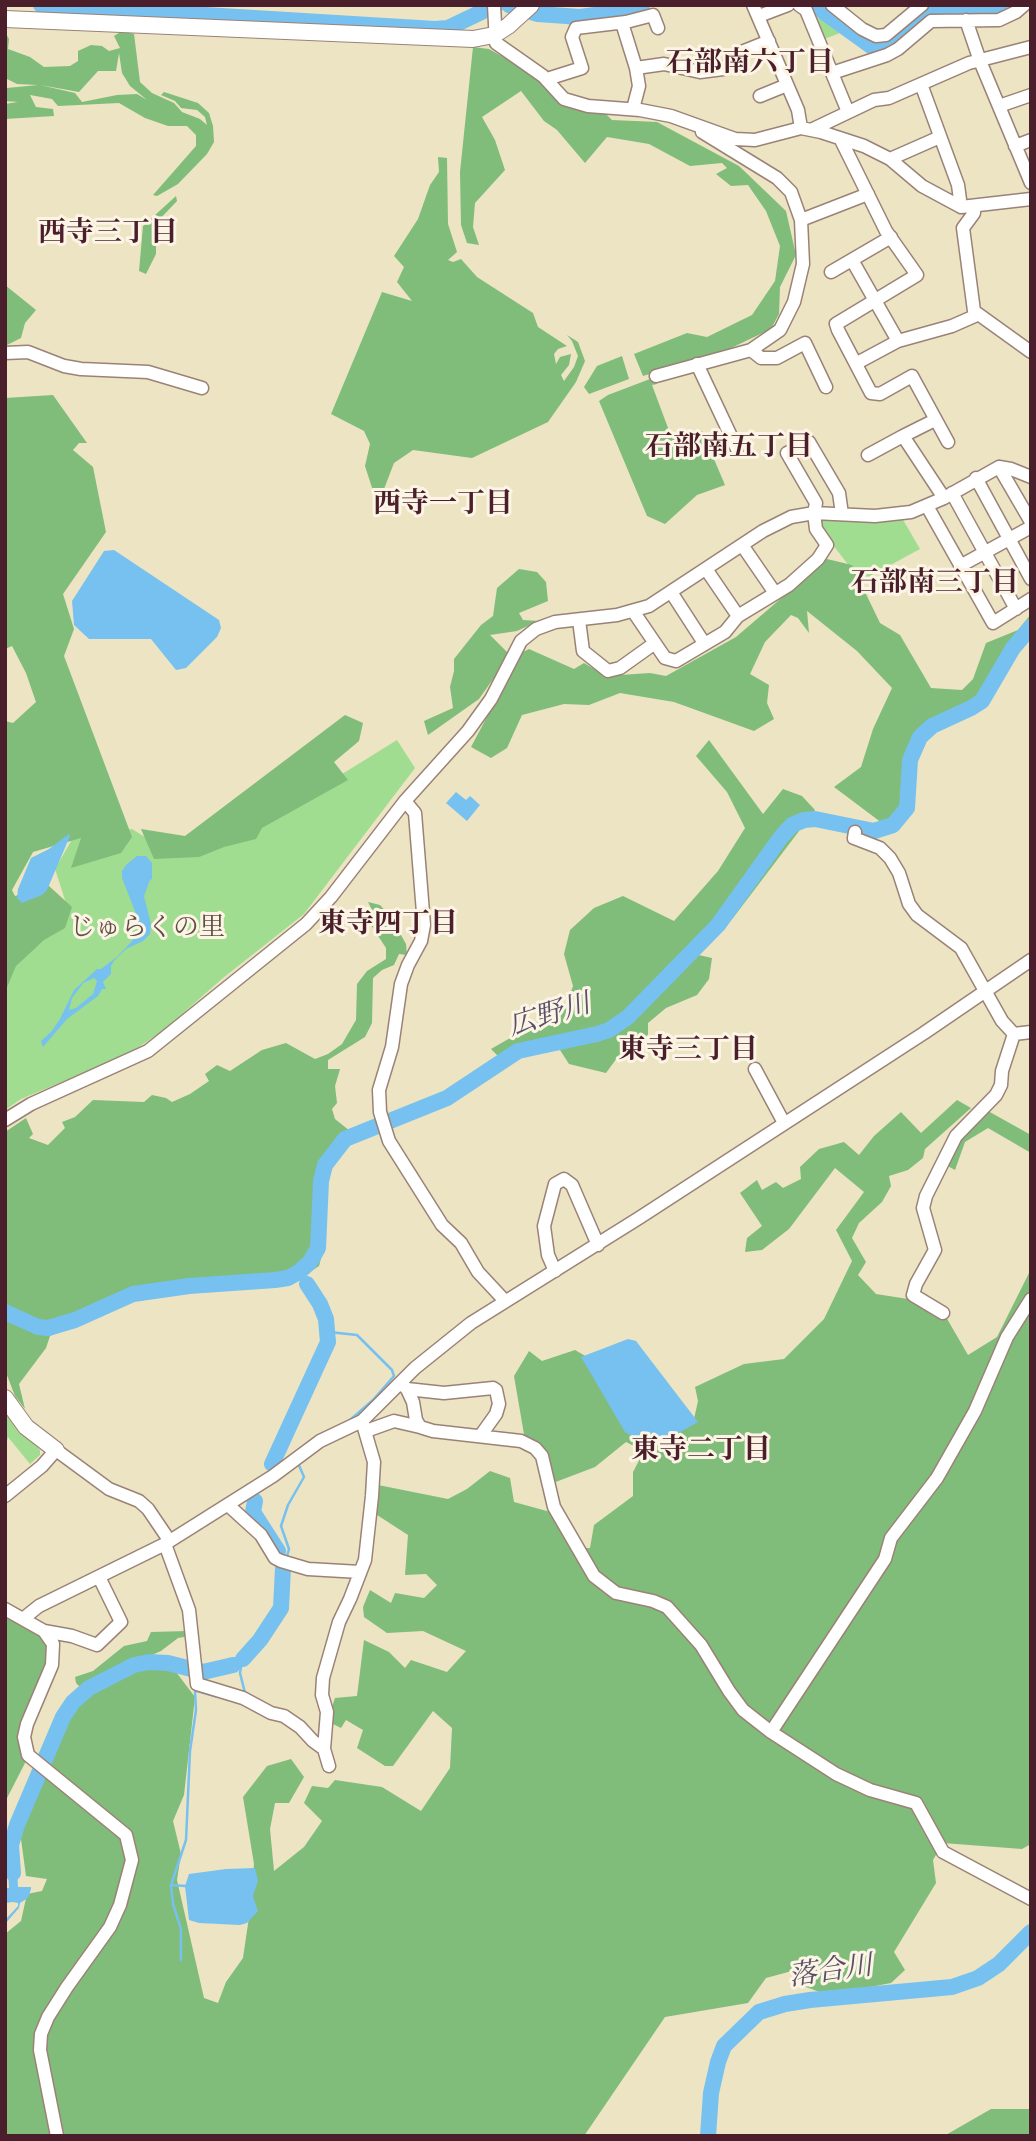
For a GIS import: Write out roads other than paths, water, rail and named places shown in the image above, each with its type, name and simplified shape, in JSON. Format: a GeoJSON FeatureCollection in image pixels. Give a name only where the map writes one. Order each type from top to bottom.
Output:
{"type":"FeatureCollection","features":[{"type":"Feature","properties":{"kind":"main road"},"geometry":{"type":"LineString","coordinates":[[5,19],[473,39],[494,35],[527,9]]}},
{"type":"Feature","properties":{"kind":"main road"},"geometry":{"type":"LineString","coordinates":[[5,1398],[26,1427],[56,1450]]}},
{"type":"Feature","properties":{"kind":"street"},"geometry":{"type":"LineString","coordinates":[[788,5],[756,11],[806,129]]}},
{"type":"Feature","properties":{"kind":"street"},"geometry":{"type":"LineString","coordinates":[[799,5],[806,10],[848,112]]}},
{"type":"Feature","properties":{"kind":"street"},"geometry":{"type":"LineString","coordinates":[[832,5],[862,29],[876,36],[886,35],[922,5]]}},
{"type":"Feature","properties":{"kind":"street"},"geometry":{"type":"LineString","coordinates":[[832,73],[887,55],[931,21],[999,20],[1024,5]]}},
{"type":"Feature","properties":{"kind":"street"},"geometry":{"type":"LineString","coordinates":[[494,8],[494,35],[499,47],[519,57],[547,79],[564,99],[588,106],[633,109],[688,122],[735,139],[755,140],[806,129],[980,61],[1031,47]]}},
{"type":"Feature","properties":{"kind":"street"},"geometry":{"type":"LineString","coordinates":[[547,79],[582,68],[572,37],[576,28],[622,23],[653,15],[658,29]]}},
{"type":"Feature","properties":{"kind":"street"},"geometry":{"type":"LineString","coordinates":[[967,20],[980,61],[1031,183]]}},
{"type":"Feature","properties":{"kind":"street"},"geometry":{"type":"LineString","coordinates":[[622,23],[639,86],[633,109]]}},
{"type":"Feature","properties":{"kind":"street"},"geometry":{"type":"LineString","coordinates":[[636,68],[664,64],[700,72],[723,69],[744,51],[769,41]]}},
{"type":"Feature","properties":{"kind":"street"},"geometry":{"type":"LineString","coordinates":[[921,83],[968,207]]}},
{"type":"Feature","properties":{"kind":"street"},"geometry":{"type":"LineString","coordinates":[[760,96],[788,85]]}},
{"type":"Feature","properties":{"kind":"street"},"geometry":{"type":"LineString","coordinates":[[999,106],[1031,95]]}},
{"type":"Feature","properties":{"kind":"street"},"geometry":{"type":"LineString","coordinates":[[656,376],[751,350],[780,330],[794,302],[803,264],[801,220],[790,192],[777,178],[725,148],[688,122]]}},
{"type":"Feature","properties":{"kind":"street"},"geometry":{"type":"LineString","coordinates":[[806,129],[864,146],[891,159],[922,186],[968,207],[974,213],[963,228],[974,311],[1031,352]]}},
{"type":"Feature","properties":{"kind":"street"},"geometry":{"type":"LineString","coordinates":[[891,159],[940,137]]}},
{"type":"Feature","properties":{"kind":"street"},"geometry":{"type":"LineString","coordinates":[[840,138],[891,237],[921,279],[876,300],[836,324],[871,393],[880,394],[912,376],[948,442]]}},
{"type":"Feature","properties":{"kind":"street"},"geometry":{"type":"LineString","coordinates":[[1015,146],[1031,140]]}},
{"type":"Feature","properties":{"kind":"street"},"geometry":{"type":"LineString","coordinates":[[801,220],[868,194]]}},
{"type":"Feature","properties":{"kind":"street"},"geometry":{"type":"LineString","coordinates":[[968,207],[1031,199]]}},
{"type":"Feature","properties":{"kind":"street"},"geometry":{"type":"LineString","coordinates":[[831,272],[891,237]]}},
{"type":"Feature","properties":{"kind":"street"},"geometry":{"type":"LineString","coordinates":[[852,260],[898,341]]}},
{"type":"Feature","properties":{"kind":"street"},"geometry":{"type":"LineString","coordinates":[[857,363],[898,341],[952,326],[977,314]]}},
{"type":"Feature","properties":{"kind":"street"},"geometry":{"type":"LineString","coordinates":[[751,350],[761,358],[777,358],[805,343],[826,387]]}},
{"type":"Feature","properties":{"kind":"street"},"geometry":{"type":"LineString","coordinates":[[5,353],[28,352],[64,366],[82,369],[148,372],[202,388]]}},
{"type":"Feature","properties":{"kind":"street"},"geometry":{"type":"LineString","coordinates":[[697,364],[737,449]]}},
{"type":"Feature","properties":{"kind":"street"},"geometry":{"type":"LineString","coordinates":[[868,455],[935,420]]}},
{"type":"Feature","properties":{"kind":"street"},"geometry":{"type":"LineString","coordinates":[[904,436],[985,553],[1016,610]]}},
{"type":"Feature","properties":{"kind":"street"},"geometry":{"type":"LineString","coordinates":[[633,611],[665,658],[676,661],[725,632],[738,616],[789,585],[818,559],[827,545],[816,529],[814,513],[817,503],[787,453],[809,442],[839,493],[842,514]]}},
{"type":"Feature","properties":{"kind":"street"},"geometry":{"type":"LineString","coordinates":[[5,1120],[42,1099],[136,1058],[163,1041],[319,912],[404,801],[472,726],[491,699],[521,642],[544,624],[617,615],[649,606],[777,523],[803,513],[875,516],[911,512],[948,496],[999,467],[1031,477]]}},
{"type":"Feature","properties":{"kind":"street"},"geometry":{"type":"LineString","coordinates":[[960,566],[1031,525],[999,467]]}},
{"type":"Feature","properties":{"kind":"street"},"geometry":{"type":"LineString","coordinates":[[976,478],[1031,579]]}},
{"type":"Feature","properties":{"kind":"street"},"geometry":{"type":"LineString","coordinates":[[927,506],[993,623],[1031,599]]}},
{"type":"Feature","properties":{"kind":"street"},"geometry":{"type":"LineString","coordinates":[[742,545],[775,593]]}},
{"type":"Feature","properties":{"kind":"street"},"geometry":{"type":"LineString","coordinates":[[706,569],[738,616]]}},
{"type":"Feature","properties":{"kind":"street"},"geometry":{"type":"LineString","coordinates":[[671,592],[704,643]]}},
{"type":"Feature","properties":{"kind":"street"},"geometry":{"type":"LineString","coordinates":[[579,620],[583,652],[608,671],[620,667],[655,643]]}},
{"type":"Feature","properties":{"kind":"street"},"geometry":{"type":"LineString","coordinates":[[404,801],[415,813],[424,925],[421,941],[401,984],[392,1047],[379,1090],[380,1112],[388,1141],[442,1225],[461,1243],[478,1272],[505,1301]]}},
{"type":"Feature","properties":{"kind":"street"},"geometry":{"type":"LineString","coordinates":[[855,832],[854,838],[880,848],[890,858],[899,873],[909,905],[917,915],[961,948],[1002,1021],[1014,1034]]}},
{"type":"Feature","properties":{"kind":"street"},"geometry":{"type":"LineString","coordinates":[[364,1426],[435,1350],[505,1301],[598,1245],[925,1033],[1031,960]]}},
{"type":"Feature","properties":{"kind":"street"},"geometry":{"type":"LineString","coordinates":[[1014,1034],[1031,1032]]}},
{"type":"Feature","properties":{"kind":"street"},"geometry":{"type":"LineString","coordinates":[[943,1313],[913,1295],[916,1284],[935,1250],[923,1208],[926,1196],[956,1136],[996,1095],[1014,1034]]}},
{"type":"Feature","properties":{"kind":"street"},"geometry":{"type":"LineString","coordinates":[[755,1069],[784,1123]]}},
{"type":"Feature","properties":{"kind":"street"},"geometry":{"type":"LineString","coordinates":[[555,1271],[548,1255],[544,1226],[555,1184],[564,1179],[572,1185],[598,1245]]}},
{"type":"Feature","properties":{"kind":"street"},"geometry":{"type":"LineString","coordinates":[[771,1732],[885,1559],[891,1538],[937,1478],[975,1411],[1007,1337],[1031,1299]]}},
{"type":"Feature","properties":{"kind":"street"},"geometry":{"type":"LineString","coordinates":[[403,1386],[420,1427]]}},
{"type":"Feature","properties":{"kind":"street"},"geometry":{"type":"LineString","coordinates":[[403,1386],[444,1394],[493,1388],[496,1390],[499,1404],[496,1414],[481,1435]]}},
{"type":"Feature","properties":{"kind":"street"},"geometry":{"type":"LineString","coordinates":[[24,1618],[39,1606],[167,1542],[273,1476],[320,1441],[364,1426],[394,1421],[433,1431],[521,1441],[535,1448],[542,1456],[554,1507],[594,1576],[616,1593],[667,1607],[701,1645],[743,1710],[771,1732],[836,1774],[870,1790],[916,1803],[943,1852],[1031,1899]]}},
{"type":"Feature","properties":{"kind":"street"},"geometry":{"type":"LineString","coordinates":[[329,1766],[324,1749],[327,1712],[322,1695],[323,1678],[339,1622],[365,1560],[374,1462],[364,1426]]}},
{"type":"Feature","properties":{"kind":"street"},"geometry":{"type":"LineString","coordinates":[[5,1496],[42,1466],[56,1450],[109,1489],[139,1501],[148,1509],[167,1542],[189,1610],[197,1684],[243,1698],[271,1713],[284,1716],[324,1749]]}},
{"type":"Feature","properties":{"kind":"street"},"geometry":{"type":"LineString","coordinates":[[228,1505],[261,1535],[275,1558],[308,1569],[360,1572]]}},
{"type":"Feature","properties":{"kind":"street"},"geometry":{"type":"LineString","coordinates":[[44,1631],[72,1636],[97,1645],[121,1622],[99,1577]]}},
{"type":"Feature","properties":{"kind":"street"},"geometry":{"type":"LineString","coordinates":[[5,1609],[44,1631],[53,1644],[52,1665],[27,1724],[25,1750],[126,1835],[132,1860],[120,1905],[110,1927],[67,1987],[48,2017],[41,2034],[40,2050],[57,2136]]}},
{"type":"Feature","properties":{"kind":"water"},"geometry":{"type":"Polygon","coordinates":[[[114,550],[219,620],[221,628],[217,637],[186,668],[176,670],[151,639],[89,639],[74,625],[72,601],[104,551],[114,550]]]}},
{"type":"Feature","properties":{"kind":"water"},"geometry":{"type":"Polygon","coordinates":[[[456,792],[466,800],[470,796],[480,805],[467,821],[446,803],[456,792]]]}},
{"type":"Feature","properties":{"kind":"water"},"geometry":{"type":"Polygon","coordinates":[[[69,834],[47,890],[42,895],[22,903],[17,898],[18,889],[31,858],[69,834]]]}},
{"type":"Feature","properties":{"kind":"water"},"geometry":{"type":"Polygon","coordinates":[[[137,856],[146,856],[152,863],[152,879],[144,896],[151,924],[150,934],[143,941],[126,949],[114,961],[111,974],[103,982],[106,989],[102,989],[98,996],[67,1019],[43,1047],[41,1041],[60,1019],[74,990],[97,969],[117,957],[133,940],[138,930],[136,914],[122,878],[126,865],[137,856]],[[94,978],[83,983],[72,998],[69,1010],[76,1008],[93,994],[97,981],[94,978]]]}},
{"type":"Feature","properties":{"kind":"water"},"geometry":{"type":"Polygon","coordinates":[[[628,1339],[636,1341],[698,1422],[652,1448],[625,1432],[581,1357],[628,1339]]]}},
{"type":"Feature","properties":{"kind":"water"},"geometry":{"type":"Polygon","coordinates":[[[16,1851],[18,1887],[31,1889],[28,1898],[20,1903],[19,1908],[5,1924],[5,1920],[18,1906],[18,1903],[5,1903],[5,1888],[9,1888],[7,1852],[16,1851]]]}},
{"type":"Feature","properties":{"kind":"water"},"geometry":{"type":"Polygon","coordinates":[[[255,1868],[258,1881],[253,1896],[258,1911],[247,1923],[199,1923],[189,1920],[185,1886],[189,1874],[255,1868]]]}},
{"type":"Feature","properties":{"kind":"waterway"},"geometry":{"type":"LineString","coordinates":[[41,5],[435,29],[448,28],[496,5]]}},
{"type":"Feature","properties":{"kind":"waterway"},"geometry":{"type":"LineString","coordinates":[[509,5],[538,14],[580,17],[625,11],[642,5]]}},
{"type":"Feature","properties":{"kind":"waterway"},"geometry":{"type":"LineString","coordinates":[[814,5],[871,46],[879,48],[893,42],[920,15],[927,12],[995,11],[1009,5]]}},
{"type":"Feature","properties":{"kind":"waterway","name":"広野川"},"geometry":{"type":"LineString","coordinates":[[5,1312],[38,1327],[48,1328],[75,1320],[133,1294],[189,1286],[275,1280],[288,1278],[299,1272],[310,1262],[318,1248],[321,1181],[325,1165],[345,1139],[447,1098],[518,1051],[597,1034],[609,1030],[628,1017],[718,925],[792,825],[815,819],[874,831],[893,825],[907,808],[910,760],[920,737],[932,726],[982,701],[1013,648],[1031,627]]}},
{"type":"Feature","properties":{"kind":"waterway","name":"広野川"},"geometry":{"type":"LineString","coordinates":[[299,1272],[302,1276]]}},
{"type":"Feature","properties":{"kind":"waterway"},"geometry":{"type":"LineString","coordinates":[[272,1464],[328,1342],[326,1319],[307,1284]]}},
{"type":"Feature","properties":{"kind":"waterway"},"geometry":{"type":"LineString","coordinates":[[329,1332],[357,1335],[392,1370],[394,1376],[373,1400],[350,1420]]}},
{"type":"Feature","properties":{"kind":"waterway"},"geometry":{"type":"LineString","coordinates":[[287,1556],[289,1549],[281,1526],[288,1505],[304,1477],[298,1463]]}},
{"type":"Feature","properties":{"kind":"waterway"},"geometry":{"type":"LineString","coordinates":[[255,1501],[253,1512],[278,1551]]}},
{"type":"Feature","properties":{"kind":"waterway"},"geometry":{"type":"LineString","coordinates":[[243,1659],[260,1640],[281,1608],[283,1568]]}},
{"type":"Feature","properties":{"kind":"waterway"},"geometry":{"type":"LineString","coordinates":[[245,1693],[241,1667],[256,1649],[256,1645]]}},
{"type":"Feature","properties":{"kind":"waterway"},"geometry":{"type":"LineString","coordinates":[[13,1873],[11,1845],[17,1825],[63,1717],[73,1702],[89,1688],[134,1665],[149,1662],[168,1663],[203,1672],[233,1665]]}},
{"type":"Feature","properties":{"kind":"waterway"},"geometry":{"type":"LineString","coordinates":[[181,1960],[181,1929],[173,1904],[171,1885],[186,1840],[195,1692],[218,1697]]}},
{"type":"Feature","properties":{"kind":"waterway"},"geometry":{"type":"LineString","coordinates":[[171,1885],[185,1886]]}},
{"type":"Feature","properties":{"kind":"waterway","name":"落合川"},"geometry":{"type":"LineString","coordinates":[[708,2136],[711,2093],[724,2046],[759,2012],[810,2000],[952,1987],[978,1978],[999,1964],[1031,1932]]}},
{"type":"Feature","properties":{"kind":"district","name":"石部南六丁目"},"geometry":{"type":"Point","coordinates":[750,66]}},
{"type":"Feature","properties":{"kind":"district","name":"西寺三丁目"},"geometry":{"type":"Point","coordinates":[108,236]}},
{"type":"Feature","properties":{"kind":"district","name":"石部南五丁目"},"geometry":{"type":"Point","coordinates":[729,450]}},
{"type":"Feature","properties":{"kind":"district","name":"西寺一丁目"},"geometry":{"type":"Point","coordinates":[443,507]}},
{"type":"Feature","properties":{"kind":"district","name":"石部南三丁目"},"geometry":{"type":"Point","coordinates":[935,586]}},
{"type":"Feature","properties":{"kind":"district","name":"東寺四丁目"},"geometry":{"type":"Point","coordinates":[388,927]}},
{"type":"Feature","properties":{"kind":"district","name":"東寺三丁目"},"geometry":{"type":"Point","coordinates":[688,1053]}},
{"type":"Feature","properties":{"kind":"district","name":"東寺二丁目"},"geometry":{"type":"Point","coordinates":[701,1453]}},
{"type":"Feature","properties":{"kind":"park label","name":"じゅらくの里"},"geometry":{"type":"Point","coordinates":[147,930]}}]}
